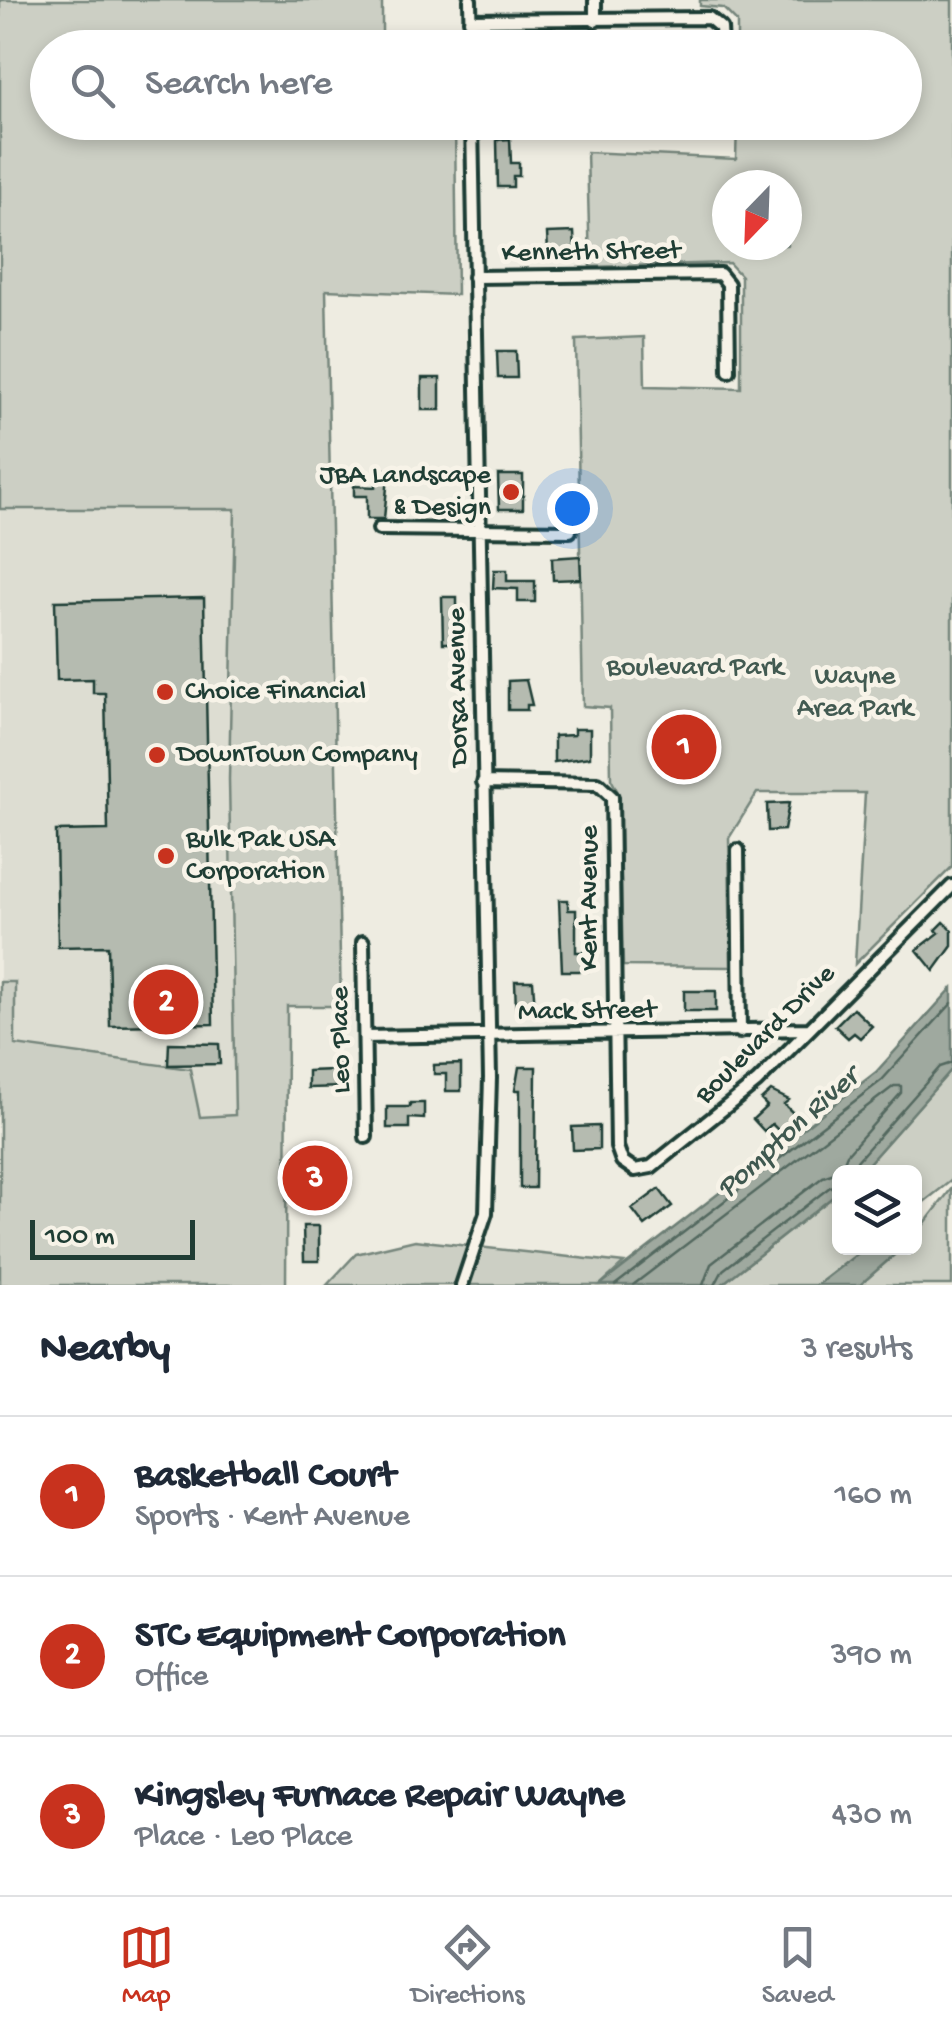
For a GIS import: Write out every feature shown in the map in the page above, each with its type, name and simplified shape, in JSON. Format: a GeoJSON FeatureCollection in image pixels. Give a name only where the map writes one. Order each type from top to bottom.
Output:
{"type":"FeatureCollection","features":[{"type":"Feature","properties":{"kind":"street"},"geometry":{"type":"LineString","coordinates":[[470,0],[470,30]]}},
{"type":"Feature","properties":{"kind":"street"},"geometry":{"type":"LineString","coordinates":[[594,21],[595,0]]}},
{"type":"Feature","properties":{"kind":"street"},"geometry":{"type":"LineString","coordinates":[[470,20],[697,19],[718,22],[719,30]]}},
{"type":"Feature","properties":{"kind":"street","name":"Dorsa Avenue"},"geometry":{"type":"LineString","coordinates":[[462,1285],[486,1213],[489,1178],[472,140]]}},
{"type":"Feature","properties":{"kind":"street","name":"Kenneth Street"},"geometry":{"type":"LineString","coordinates":[[474,277],[720,274],[728,280],[729,370]]}},
{"type":"Feature","properties":{"kind":"street"},"geometry":{"type":"LineString","coordinates":[[379,529],[570,531]]}},
{"type":"Feature","properties":{"kind":"street","name":"Kent Avenue"},"geometry":{"type":"LineString","coordinates":[[483,782],[604,786],[612,796],[616,1133]]}},
{"type":"Feature","properties":{"kind":"street"},"geometry":{"type":"LineString","coordinates":[[738,850],[740,1032]]}},
{"type":"Feature","properties":{"kind":"street","name":"Boulevard Drive"},"geometry":{"type":"LineString","coordinates":[[616,1133],[618,1153],[628,1167],[652,1167],[749,1088],[952,886]]}},
{"type":"Feature","properties":{"kind":"street","name":"Leo Place"},"geometry":{"type":"LineString","coordinates":[[363,942],[366,1137]]}},
{"type":"Feature","properties":{"kind":"street","name":"Mack Street"},"geometry":{"type":"LineString","coordinates":[[365,1037],[809,1028]]}},
{"type":"Feature","properties":{"kind":"shaded area"},"geometry":{"type":"Polygon","coordinates":[[[235,508],[229,779],[235,1116],[200,1117],[190,1069],[14,1045],[15,983],[0,982],[0,509],[235,508]]]}},
{"type":"Feature","properties":{"kind":"green space"},"geometry":{"type":"Polygon","coordinates":[[[0,0],[382,0],[382,30],[30,30],[30,140],[455,140],[457,295],[326,290],[341,1006],[287,1006],[286,1285],[0,1285],[0,982],[15,982],[15,1045],[190,1069],[200,1117],[235,1115],[229,779],[235,509],[0,509],[0,0]]]}},
{"type":"Feature","properties":{"kind":"green space"},"geometry":{"type":"Polygon","coordinates":[[[700,0],[952,0],[952,867],[855,964],[865,793],[757,793],[729,838],[731,967],[623,966],[619,794],[611,779],[610,708],[583,706],[576,340],[644,337],[645,386],[741,388],[741,276],[729,263],[590,267],[587,152],[736,159],[737,140],[922,140],[922,30],[737,30],[737,22],[723,8],[700,6],[700,0]]]}},
{"type":"Feature","properties":{"kind":"green space"},"geometry":{"type":"Polygon","coordinates":[[[952,1069],[952,1180],[922,1204],[922,1165],[867,1165],[952,1069]]]}},
{"type":"Feature","properties":{"kind":"green space"},"geometry":{"type":"Polygon","coordinates":[[[952,1188],[952,1285],[860,1285],[894,1255],[922,1255],[922,1227],[952,1188]]]}},
{"type":"Feature","properties":{"kind":"green space"},"geometry":{"type":"Polygon","coordinates":[[[832,1198],[832,1255],[856,1255],[817,1285],[721,1285],[832,1198]]]}},
{"type":"Feature","properties":{"kind":"green space"},"geometry":{"type":"Polygon","coordinates":[[[415,1240],[624,1263],[600,1285],[327,1285],[356,1254],[415,1240]]]}},
{"type":"Feature","properties":{"kind":"water"},"geometry":{"type":"Polygon","coordinates":[[[952,988],[952,1069],[867,1165],[832,1165],[832,1198],[721,1285],[600,1285],[876,1072],[952,988]]]}},
{"type":"Feature","properties":{"kind":"water"},"geometry":{"type":"Polygon","coordinates":[[[856,1255],[894,1255],[860,1285],[817,1285],[856,1255]]]}},
{"type":"Feature","properties":{"kind":"building"},"geometry":{"type":"Polygon","coordinates":[[[497,140],[510,140],[511,163],[519,163],[519,176],[513,176],[513,187],[498,187],[497,140]]]}},
{"type":"Feature","properties":{"kind":"building"},"geometry":{"type":"Polygon","coordinates":[[[574,232],[575,252],[548,252],[547,233],[574,232]]]}},
{"type":"Feature","properties":{"kind":"building"},"geometry":{"type":"Polygon","coordinates":[[[497,351],[516,351],[517,378],[498,378],[497,351]]]}},
{"type":"Feature","properties":{"kind":"building"},"geometry":{"type":"Polygon","coordinates":[[[422,378],[440,378],[440,410],[422,410],[422,378]]]}},
{"type":"Feature","properties":{"kind":"building"},"geometry":{"type":"Polygon","coordinates":[[[377,468],[384,469],[384,476],[388,476],[384,519],[367,519],[367,496],[354,496],[354,486],[376,487],[377,468]]]}},
{"type":"Feature","properties":{"kind":"building","name":"JBA Landscape & Design"},"geometry":{"type":"Polygon","coordinates":[[[498,475],[523,475],[523,509],[499,509],[498,475]]]}},
{"type":"Feature","properties":{"kind":"building"},"geometry":{"type":"Polygon","coordinates":[[[580,556],[581,579],[553,580],[552,558],[580,556]]]}},
{"type":"Feature","properties":{"kind":"building"},"geometry":{"type":"Polygon","coordinates":[[[494,570],[507,570],[507,581],[535,581],[535,602],[518,602],[518,589],[493,588],[494,570]]]}},
{"type":"Feature","properties":{"kind":"building"},"geometry":{"type":"Polygon","coordinates":[[[442,597],[457,597],[457,643],[443,643],[442,597]]]}},
{"type":"Feature","properties":{"kind":"building","name":"DownTown Company"},"geometry":{"type":"Polygon","coordinates":[[[204,598],[213,1024],[110,1026],[108,946],[58,947],[56,831],[108,830],[105,693],[93,693],[93,679],[57,680],[55,601],[204,598]]]}},
{"type":"Feature","properties":{"kind":"building"},"geometry":{"type":"Polygon","coordinates":[[[526,680],[532,705],[527,705],[527,710],[508,710],[508,681],[526,680]]]}},
{"type":"Feature","properties":{"kind":"building"},"geometry":{"type":"Polygon","coordinates":[[[574,729],[590,729],[590,757],[554,762],[554,736],[574,735],[574,729]]]}},
{"type":"Feature","properties":{"kind":"building"},"geometry":{"type":"Polygon","coordinates":[[[789,803],[784,830],[768,831],[767,804],[789,803]]]}},
{"type":"Feature","properties":{"kind":"building"},"geometry":{"type":"Polygon","coordinates":[[[559,900],[568,900],[568,910],[576,910],[576,952],[588,952],[588,971],[562,971],[559,900]]]}},
{"type":"Feature","properties":{"kind":"building"},"geometry":{"type":"Polygon","coordinates":[[[944,922],[952,930],[952,946],[934,971],[917,950],[939,933],[936,930],[944,922]]]}},
{"type":"Feature","properties":{"kind":"building"},"geometry":{"type":"Polygon","coordinates":[[[515,981],[533,981],[535,1011],[516,1011],[515,981]]]}},
{"type":"Feature","properties":{"kind":"building"},"geometry":{"type":"Polygon","coordinates":[[[684,991],[716,991],[716,1011],[684,1011],[684,991]]]}},
{"type":"Feature","properties":{"kind":"building"},"geometry":{"type":"Polygon","coordinates":[[[853,1008],[872,1026],[860,1038],[854,1033],[848,1038],[835,1026],[853,1008]]]}},
{"type":"Feature","properties":{"kind":"building"},"geometry":{"type":"Polygon","coordinates":[[[169,1043],[219,1044],[220,1064],[168,1065],[169,1043]]]}},
{"type":"Feature","properties":{"kind":"building"},"geometry":{"type":"Polygon","coordinates":[[[331,1060],[343,1060],[344,1087],[308,1088],[308,1071],[332,1070],[331,1060]]]}},
{"type":"Feature","properties":{"kind":"building"},"geometry":{"type":"Polygon","coordinates":[[[461,1064],[461,1091],[446,1091],[446,1074],[434,1074],[434,1065],[461,1064]]]}},
{"type":"Feature","properties":{"kind":"building"},"geometry":{"type":"Polygon","coordinates":[[[519,1067],[536,1067],[535,1188],[520,1188],[520,1090],[515,1090],[519,1067]]]}},
{"type":"Feature","properties":{"kind":"building"},"geometry":{"type":"Polygon","coordinates":[[[771,1091],[789,1100],[784,1104],[798,1118],[781,1133],[772,1124],[764,1131],[753,1119],[767,1106],[761,1100],[771,1091]]]}},
{"type":"Feature","properties":{"kind":"building"},"geometry":{"type":"Polygon","coordinates":[[[410,1103],[424,1103],[424,1119],[409,1118],[409,1128],[387,1128],[387,1107],[410,1107],[410,1103]]]}},
{"type":"Feature","properties":{"kind":"building"},"geometry":{"type":"Polygon","coordinates":[[[599,1126],[599,1149],[573,1150],[572,1127],[599,1126]]]}},
{"type":"Feature","properties":{"kind":"building"},"geometry":{"type":"Polygon","coordinates":[[[659,1189],[672,1206],[645,1226],[632,1209],[659,1189]]]}},
{"type":"Feature","properties":{"kind":"building"},"geometry":{"type":"Polygon","coordinates":[[[303,1226],[319,1226],[319,1261],[304,1261],[303,1226]]]}},
{"type":"Feature","properties":{"kind":"place","name":"JBA Landscape & Design"},"geometry":{"type":"Point","coordinates":[511,492]}},
{"type":"Feature","properties":{"kind":"place","name":"Choice Financial"},"geometry":{"type":"Point","coordinates":[165,692]}},
{"type":"Feature","properties":{"kind":"place","name":"Basketball Court"},"geometry":{"type":"Point","coordinates":[684,747]}},
{"type":"Feature","properties":{"kind":"place","name":"DownTown Company"},"geometry":{"type":"Point","coordinates":[157,755]}},
{"type":"Feature","properties":{"kind":"place","name":"Bulk Pak USA Corporation"},"geometry":{"type":"Point","coordinates":[166,856]}},
{"type":"Feature","properties":{"kind":"place","name":"STC Equipment Corporation"},"geometry":{"type":"Point","coordinates":[166,1002]}},
{"type":"Feature","properties":{"kind":"place","name":"Kingsley Furnace Repair Wayne"},"geometry":{"type":"Point","coordinates":[315,1178]}},
{"type":"Feature","properties":{"kind":"park label","name":"Boulevard Park"},"geometry":{"type":"Point","coordinates":[695,668]}},
{"type":"Feature","properties":{"kind":"park label","name":"Wayne Area Park"},"geometry":{"type":"Point","coordinates":[855,693]}},
{"type":"Feature","properties":{"kind":"water label","name":"Pompton River"},"geometry":{"type":"Point","coordinates":[789,1134]}}]}
